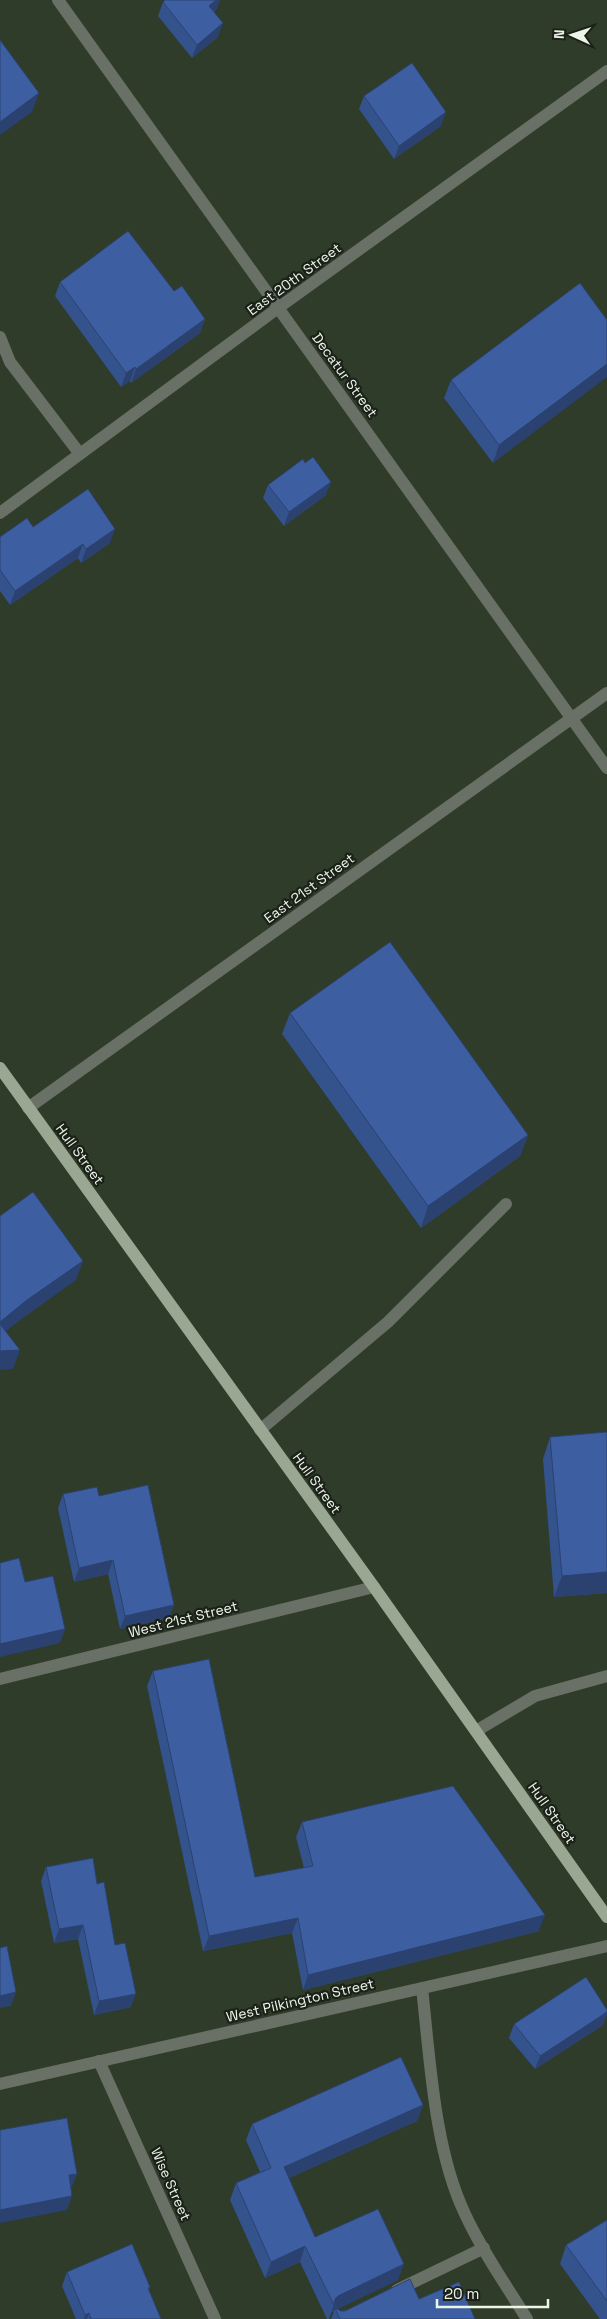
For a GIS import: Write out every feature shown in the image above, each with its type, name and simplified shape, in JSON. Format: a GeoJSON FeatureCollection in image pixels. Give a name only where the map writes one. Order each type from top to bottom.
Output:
{"type":"FeatureCollection","features":[{"type":"Feature","properties":{"kind":"main road","name":"Hull Street"},"geometry":{"type":"LineString","coordinates":[[0,1068],[374,1587],[607,1917]]}},
{"type":"Feature","properties":{"kind":"street","name":"Decatur Street"},"geometry":{"type":"LineString","coordinates":[[58,0],[607,768]]}},
{"type":"Feature","properties":{"kind":"street","name":"East 20th Street"},"geometry":{"type":"LineString","coordinates":[[0,513],[278,308],[607,71]]}},
{"type":"Feature","properties":{"kind":"street"},"geometry":{"type":"LineString","coordinates":[[0,337],[10,362],[80,454]]}},
{"type":"Feature","properties":{"kind":"street","name":"East 21st Street"},"geometry":{"type":"LineString","coordinates":[[28,1108],[607,693]]}},
{"type":"Feature","properties":{"kind":"street"},"geometry":{"type":"LineString","coordinates":[[260,1430],[388,1322],[506,1204]]}},
{"type":"Feature","properties":{"kind":"street","name":"West 21st Street"},"geometry":{"type":"LineString","coordinates":[[0,1679],[374,1587]]}},
{"type":"Feature","properties":{"kind":"street"},"geometry":{"type":"LineString","coordinates":[[476,1731],[535,1696],[607,1676]]}},
{"type":"Feature","properties":{"kind":"street","name":"West Pilkington Street"},"geometry":{"type":"LineString","coordinates":[[0,2084],[607,1946]]}},
{"type":"Feature","properties":{"kind":"street"},"geometry":{"type":"LineString","coordinates":[[422,1988],[445,2160],[465,2214],[527,2319]]}},
{"type":"Feature","properties":{"kind":"street","name":"Wise Street"},"geometry":{"type":"LineString","coordinates":[[99,2061],[216,2319]]}},
{"type":"Feature","properties":{"kind":"street"},"geometry":{"type":"LineString","coordinates":[[386,2295],[484,2248]]}},
{"type":"Feature","properties":{"kind":"building"},"geometry":{"type":"Polygon","coordinates":[[[165,0],[216,0],[209,6],[223,23],[197,45],[163,2],[165,0]]]}},
{"type":"Feature","properties":{"kind":"building"},"geometry":{"type":"Polygon","coordinates":[[[0,40],[39,93],[0,122],[0,40]]]}},
{"type":"Feature","properties":{"kind":"building"},"geometry":{"type":"Polygon","coordinates":[[[412,63],[446,112],[399,146],[364,96],[412,63]]]}},
{"type":"Feature","properties":{"kind":"building"},"geometry":{"type":"Polygon","coordinates":[[[128,231],[174,291],[182,286],[205,319],[136,369],[135,367],[126,373],[60,282],[128,231]]]}},
{"type":"Feature","properties":{"kind":"building"},"geometry":{"type":"Polygon","coordinates":[[[580,283],[607,320],[607,364],[499,445],[451,380],[580,283]]]}},
{"type":"Feature","properties":{"kind":"building"},"geometry":{"type":"Polygon","coordinates":[[[313,457],[331,482],[289,512],[268,485],[303,459],[305,463],[313,457]]]}},
{"type":"Feature","properties":{"kind":"building"},"geometry":{"type":"Polygon","coordinates":[[[88,489],[115,529],[86,549],[83,544],[15,591],[0,570],[0,537],[27,518],[33,527],[88,489]]]}},
{"type":"Feature","properties":{"kind":"building"},"geometry":{"type":"Polygon","coordinates":[[[390,942],[528,1135],[428,1206],[290,1013],[390,942]]]}},
{"type":"Feature","properties":{"kind":"building"},"geometry":{"type":"Polygon","coordinates":[[[33,1192],[83,1261],[27,1300],[0,1322],[0,1216],[33,1192]]]}},
{"type":"Feature","properties":{"kind":"building"},"geometry":{"type":"Polygon","coordinates":[[[0,1324],[20,1350],[0,1351],[0,1324]]]}},
{"type":"Feature","properties":{"kind":"building"},"geometry":{"type":"Polygon","coordinates":[[[607,1432],[607,1572],[562,1576],[550,1437],[607,1432]]]}},
{"type":"Feature","properties":{"kind":"building"},"geometry":{"type":"Polygon","coordinates":[[[148,1485],[174,1605],[125,1616],[113,1560],[79,1568],[63,1494],[97,1487],[99,1496],[148,1485]]]}},
{"type":"Feature","properties":{"kind":"building"},"geometry":{"type":"Polygon","coordinates":[[[19,1558],[25,1582],[53,1576],[65,1629],[0,1644],[0,1563],[19,1558]]]}},
{"type":"Feature","properties":{"kind":"building"},"geometry":{"type":"Polygon","coordinates":[[[209,1659],[255,1877],[313,1866],[302,1822],[453,1786],[545,1915],[308,1975],[298,1918],[209,1936],[153,1671],[209,1659]]]}},
{"type":"Feature","properties":{"kind":"building"},"geometry":{"type":"Polygon","coordinates":[[[93,1858],[97,1884],[104,1882],[115,1945],[125,1943],[136,1994],[99,2001],[83,1925],[59,1929],[46,1867],[93,1858]]]}},
{"type":"Feature","properties":{"kind":"building"},"geometry":{"type":"Polygon","coordinates":[[[7,1946],[16,1992],[0,1996],[0,1948],[7,1946]]]}},
{"type":"Feature","properties":{"kind":"building"},"geometry":{"type":"Polygon","coordinates":[[[586,1977],[607,2012],[540,2056],[514,2024],[586,1977]]]}},
{"type":"Feature","properties":{"kind":"building"},"geometry":{"type":"Polygon","coordinates":[[[401,2057],[423,2105],[284,2167],[315,2237],[378,2209],[404,2264],[338,2296],[335,2299],[334,2305],[305,2246],[271,2262],[236,2183],[271,2168],[252,2124],[401,2057]]]}},
{"type":"Feature","properties":{"kind":"building"},"geometry":{"type":"Polygon","coordinates":[[[67,2118],[77,2174],[69,2175],[72,2196],[0,2210],[0,2130],[67,2118]]]}},
{"type":"Feature","properties":{"kind":"building"},"geometry":{"type":"Polygon","coordinates":[[[607,2220],[607,2301],[566,2245],[607,2220]]]}},
{"type":"Feature","properties":{"kind":"building"},"geometry":{"type":"Polygon","coordinates":[[[132,2244],[161,2319],[91,2319],[89,2313],[85,2315],[67,2272],[132,2244]]]}},
{"type":"Feature","properties":{"kind":"building"},"geometry":{"type":"Polygon","coordinates":[[[410,2279],[419,2299],[459,2282],[475,2319],[340,2319],[335,2308],[345,2311],[410,2279]]]}}]}
